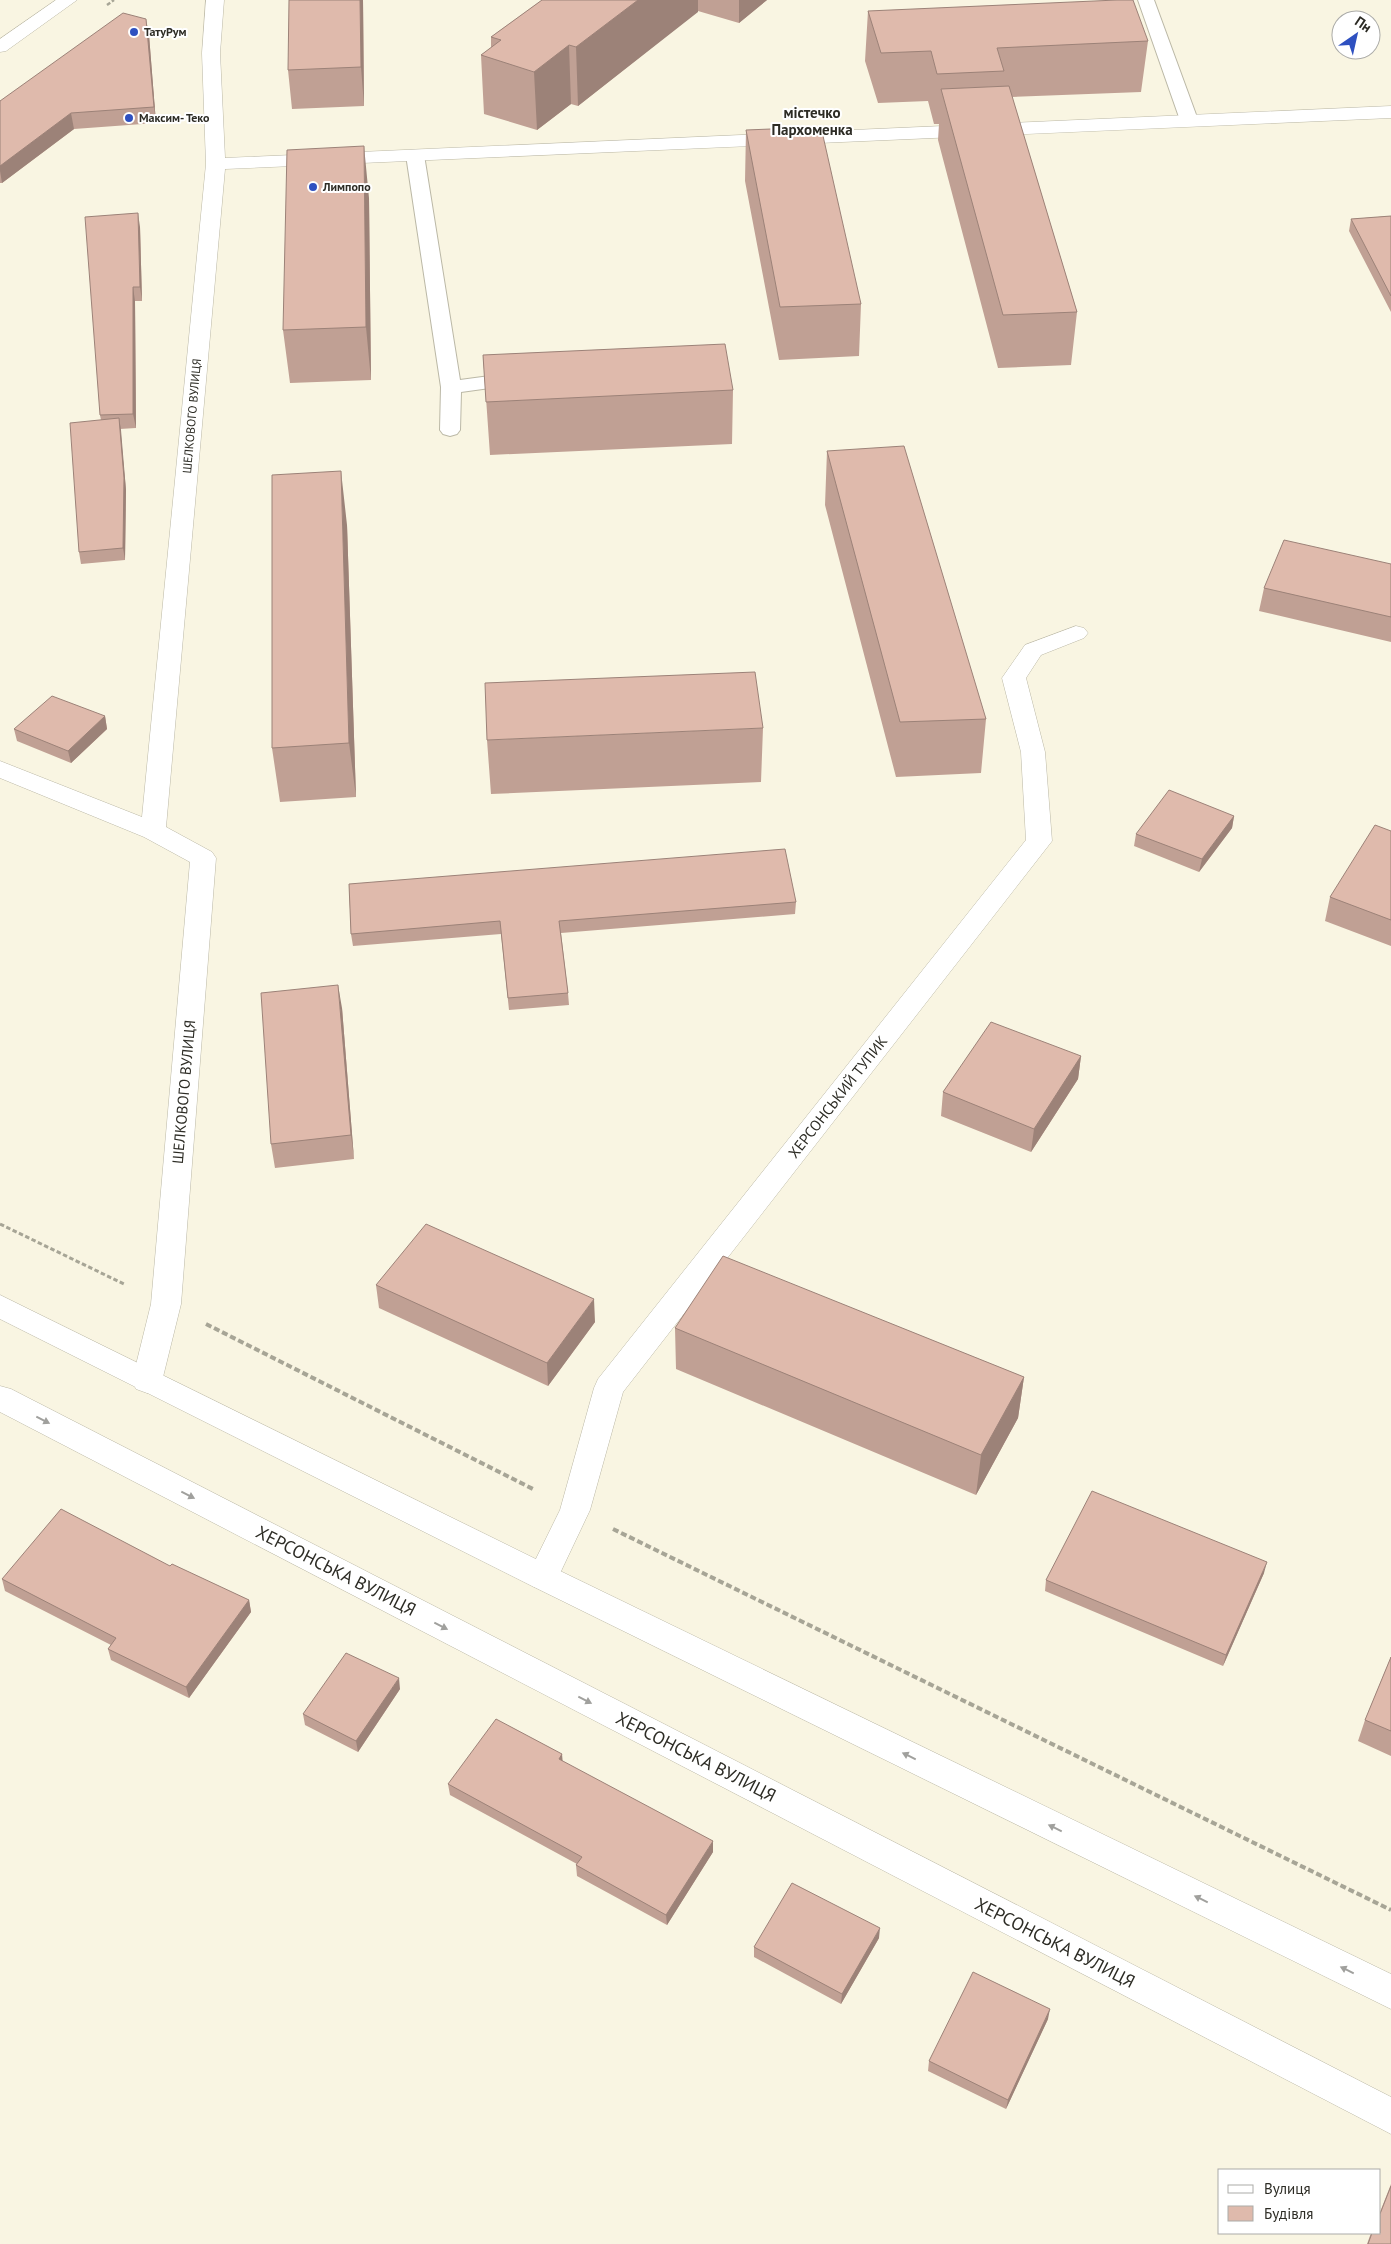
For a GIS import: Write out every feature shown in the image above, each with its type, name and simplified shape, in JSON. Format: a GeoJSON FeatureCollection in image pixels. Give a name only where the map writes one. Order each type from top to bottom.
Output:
{"type":"FeatureCollection","features":[{"type":"Feature","properties":{"kind":"street"},"geometry":{"type":"LineString","coordinates":[[0,47],[68,0]]}},
{"type":"Feature","properties":{"kind":"street","name":"ШЕЛКОВОГО ВУЛИЦЯ"},"geometry":{"type":"LineString","coordinates":[[153,831],[216,164],[211,53],[215,0]]}},
{"type":"Feature","properties":{"kind":"street"},"geometry":{"type":"LineString","coordinates":[[216,164],[1391,112]]}},
{"type":"Feature","properties":{"kind":"street","name":"ХЕРСОНСЬКИЙ ТУПИК"},"geometry":{"type":"LineString","coordinates":[[543,1577],[575,1510],[609,1388],[1039,841],[1033,752],[1014,678],[1033,650],[1076,633]]}},
{"type":"Feature","properties":{"kind":"street","name":"ШЕЛКОВОГО ВУЛИЦЯ"},"geometry":{"type":"LineString","coordinates":[[0,769],[153,831],[203,858],[166,1304],[147,1381]]}},
{"type":"Feature","properties":{"kind":"street"},"geometry":{"type":"LineString","coordinates":[[0,1306],[543,1577],[1391,1992]]}},
{"type":"Feature","properties":{"kind":"street","name":"ХЕРСОНСЬКА ВУЛИЦЯ"},"geometry":{"type":"LineString","coordinates":[[0,1398],[1391,2116]]}},
{"type":"Feature","properties":{"kind":"lane"},"geometry":{"type":"LineString","coordinates":[[1146,0],[1189,120]]}},
{"type":"Feature","properties":{"kind":"lane"},"geometry":{"type":"LineString","coordinates":[[415,155],[450,387],[450,430]]}},
{"type":"Feature","properties":{"kind":"lane"},"geometry":{"type":"LineString","coordinates":[[450,387],[538,376]]}},
{"type":"Feature","properties":{"kind":"path"},"geometry":{"type":"LineString","coordinates":[[0,1224],[166,1304],[575,1510],[1391,1910]]}},
{"type":"Feature","properties":{"kind":"building"},"geometry":{"type":"Polygon","coordinates":[[[289,0],[360,0],[361,67],[288,70],[289,0]]]}},
{"type":"Feature","properties":{"kind":"building"},"geometry":{"type":"Polygon","coordinates":[[[542,0],[638,0],[576,47],[569,45],[534,72],[481,55],[501,40],[491,37],[542,0]]]}},
{"type":"Feature","properties":{"kind":"building"},"geometry":{"type":"Polygon","coordinates":[[[1133,0],[1148,41],[997,48],[1004,71],[937,74],[931,51],[881,53],[868,11],[1133,0]]]}},
{"type":"Feature","properties":{"kind":"building"},"geometry":{"type":"Polygon","coordinates":[[[123,13],[146,19],[154,107],[71,113],[0,166],[0,101],[123,13]]]}},
{"type":"Feature","properties":{"kind":"building"},"geometry":{"type":"Polygon","coordinates":[[[1009,86],[1077,312],[1003,315],[941,89],[1009,86]]]}},
{"type":"Feature","properties":{"kind":"building"},"geometry":{"type":"Polygon","coordinates":[[[821,127],[861,304],[780,307],[746,130],[821,127]]]}},
{"type":"Feature","properties":{"kind":"building"},"geometry":{"type":"Polygon","coordinates":[[[364,146],[366,327],[283,330],[287,150],[364,146]]]}},
{"type":"Feature","properties":{"kind":"building"},"geometry":{"type":"Polygon","coordinates":[[[138,213],[140,287],[133,287],[133,414],[100,415],[85,217],[138,213]]]}},
{"type":"Feature","properties":{"kind":"building"},"geometry":{"type":"Polygon","coordinates":[[[1391,216],[1391,296],[1351,219],[1391,216]]]}},
{"type":"Feature","properties":{"kind":"building"},"geometry":{"type":"Polygon","coordinates":[[[725,344],[733,390],[486,402],[483,355],[725,344]]]}},
{"type":"Feature","properties":{"kind":"building"},"geometry":{"type":"Polygon","coordinates":[[[119,418],[124,478],[123,548],[79,552],[70,423],[119,418]]]}},
{"type":"Feature","properties":{"kind":"building"},"geometry":{"type":"Polygon","coordinates":[[[904,446],[986,719],[900,722],[827,451],[904,446]]]}},
{"type":"Feature","properties":{"kind":"building"},"geometry":{"type":"Polygon","coordinates":[[[341,471],[349,743],[272,748],[272,475],[341,471]]]}},
{"type":"Feature","properties":{"kind":"building"},"geometry":{"type":"Polygon","coordinates":[[[1284,540],[1391,564],[1391,617],[1264,588],[1284,540]]]}},
{"type":"Feature","properties":{"kind":"building"},"geometry":{"type":"Polygon","coordinates":[[[755,672],[763,728],[487,740],[485,683],[755,672]]]}},
{"type":"Feature","properties":{"kind":"building"},"geometry":{"type":"Polygon","coordinates":[[[52,696],[105,716],[68,751],[14,729],[52,696]]]}},
{"type":"Feature","properties":{"kind":"building"},"geometry":{"type":"Polygon","coordinates":[[[1169,790],[1234,816],[1202,859],[1136,834],[1169,790]]]}},
{"type":"Feature","properties":{"kind":"building"},"geometry":{"type":"Polygon","coordinates":[[[1375,825],[1391,831],[1391,920],[1330,897],[1375,825]]]}},
{"type":"Feature","properties":{"kind":"building"},"geometry":{"type":"Polygon","coordinates":[[[785,849],[796,902],[559,921],[568,993],[508,998],[500,921],[351,934],[349,884],[785,849]]]}},
{"type":"Feature","properties":{"kind":"building"},"geometry":{"type":"Polygon","coordinates":[[[338,985],[351,1135],[271,1144],[261,993],[338,985]]]}},
{"type":"Feature","properties":{"kind":"building"},"geometry":{"type":"Polygon","coordinates":[[[991,1022],[1081,1056],[1034,1129],[943,1092],[991,1022]]]}},
{"type":"Feature","properties":{"kind":"building"},"geometry":{"type":"Polygon","coordinates":[[[426,1224],[594,1299],[547,1363],[376,1285],[426,1224]]]}},
{"type":"Feature","properties":{"kind":"building"},"geometry":{"type":"Polygon","coordinates":[[[723,1256],[1024,1377],[981,1455],[675,1328],[723,1256]]]}},
{"type":"Feature","properties":{"kind":"building"},"geometry":{"type":"Polygon","coordinates":[[[1092,1491],[1267,1562],[1226,1655],[1046,1580],[1092,1491]]]}},
{"type":"Feature","properties":{"kind":"building"},"geometry":{"type":"Polygon","coordinates":[[[61,1509],[170,1566],[172,1564],[249,1600],[186,1687],[108,1649],[116,1638],[2,1579],[61,1509]]]}},
{"type":"Feature","properties":{"kind":"building"},"geometry":{"type":"Polygon","coordinates":[[[346,1653],[399,1678],[356,1741],[303,1714],[346,1653]]]}},
{"type":"Feature","properties":{"kind":"building"},"geometry":{"type":"Polygon","coordinates":[[[1391,1657],[1391,1731],[1365,1720],[1391,1657]]]}},
{"type":"Feature","properties":{"kind":"building"},"geometry":{"type":"Polygon","coordinates":[[[496,1719],[562,1754],[559,1759],[713,1841],[666,1915],[576,1865],[582,1857],[448,1784],[496,1719]]]}},
{"type":"Feature","properties":{"kind":"building"},"geometry":{"type":"Polygon","coordinates":[[[792,1883],[880,1928],[842,1994],[754,1947],[792,1883]]]}},
{"type":"Feature","properties":{"kind":"building"},"geometry":{"type":"Polygon","coordinates":[[[973,1972],[1050,2009],[1008,2100],[929,2061],[973,1972]]]}},
{"type":"Feature","properties":{"kind":"building"},"geometry":{"type":"Polygon","coordinates":[[[1391,2186],[1391,2244],[1368,2244],[1372,2234],[1381,2234],[1381,2211],[1391,2186]]]}},
{"type":"Feature","properties":{"kind":"place","name":"ТатуРум"},"geometry":{"type":"Point","coordinates":[134,32]}},
{"type":"Feature","properties":{"kind":"place","name":"Максим- Теко"},"geometry":{"type":"Point","coordinates":[129,118]}},
{"type":"Feature","properties":{"kind":"place","name":"Лимпопо"},"geometry":{"type":"Point","coordinates":[313,187]}},
{"type":"Feature","properties":{"kind":"district","name":"містечко Пархоменка"},"geometry":{"type":"Point","coordinates":[812,122]}}]}
